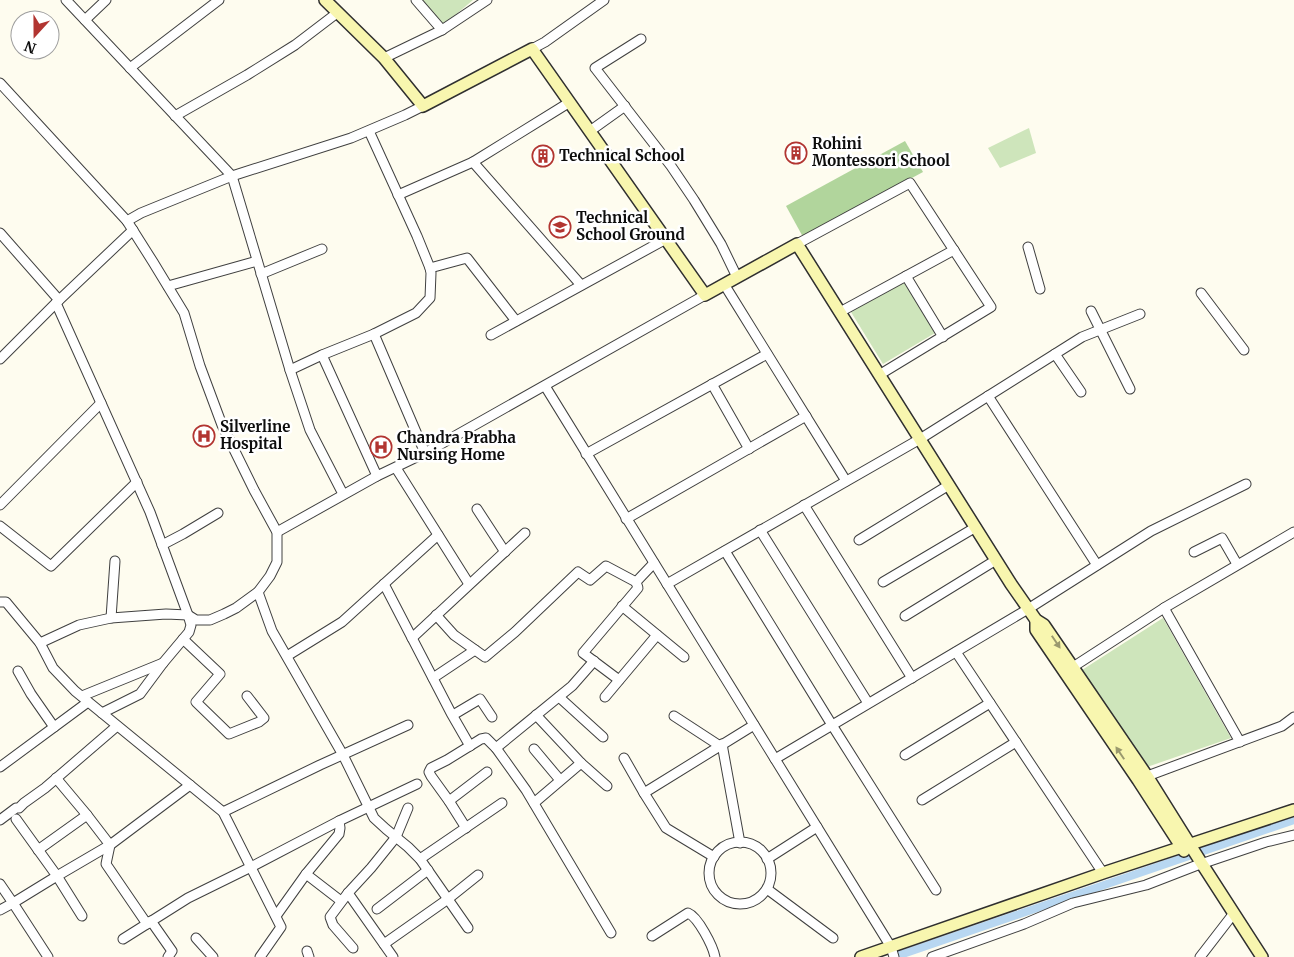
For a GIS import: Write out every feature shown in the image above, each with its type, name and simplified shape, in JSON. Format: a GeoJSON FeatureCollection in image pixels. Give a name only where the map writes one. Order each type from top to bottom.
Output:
{"type":"FeatureCollection","features":[{"type":"Feature","properties":{"kind":"street"},"geometry":{"type":"LineString","coordinates":[[66,0],[232,176],[290,370],[310,430],[343,494]]}},
{"type":"Feature","properties":{"kind":"street"},"geometry":{"type":"LineString","coordinates":[[85,20],[106,0]]}},
{"type":"Feature","properties":{"kind":"street"},"geometry":{"type":"LineString","coordinates":[[130,68],[219,0]]}},
{"type":"Feature","properties":{"kind":"street"},"geometry":{"type":"LineString","coordinates":[[325,0],[384,58],[423,106]]}},
{"type":"Feature","properties":{"kind":"street"},"geometry":{"type":"LineString","coordinates":[[416,0],[442,30]]}},
{"type":"Feature","properties":{"kind":"street"},"geometry":{"type":"LineString","coordinates":[[384,58],[442,30],[488,0]]}},
{"type":"Feature","properties":{"kind":"street"},"geometry":{"type":"LineString","coordinates":[[128,221],[141,213],[232,176],[351,138],[405,115],[545,42],[604,0]]}},
{"type":"Feature","properties":{"kind":"street"},"geometry":{"type":"LineString","coordinates":[[175,116],[294,45],[337,13]]}},
{"type":"Feature","properties":{"kind":"street"},"geometry":{"type":"LineString","coordinates":[[641,38],[595,68],[671,166],[721,244],[737,277]]}},
{"type":"Feature","properties":{"kind":"street"},"geometry":{"type":"LineString","coordinates":[[532,49],[705,295]]}},
{"type":"Feature","properties":{"kind":"street"},"geometry":{"type":"LineString","coordinates":[[0,83],[128,221],[134,230],[184,313],[200,366],[222,425],[277,532],[277,562],[270,576],[258,592],[236,608],[210,620],[196,620],[188,615],[166,614],[111,618],[79,625],[40,643]]}},
{"type":"Feature","properties":{"kind":"street"},"geometry":{"type":"LineString","coordinates":[[398,195],[473,162],[570,102]]}},
{"type":"Feature","properties":{"kind":"street"},"geometry":{"type":"LineString","coordinates":[[590,131],[625,106]]}},
{"type":"Feature","properties":{"kind":"street"},"geometry":{"type":"LineString","coordinates":[[290,370],[374,334],[416,313],[430,298],[432,273],[369,131]]}},
{"type":"Feature","properties":{"kind":"street"},"geometry":{"type":"LineString","coordinates":[[473,162],[581,285]]}},
{"type":"Feature","properties":{"kind":"street"},"geometry":{"type":"LineString","coordinates":[[277,532],[343,494],[425,453],[724,284],[910,183],[991,307],[880,375]]}},
{"type":"Feature","properties":{"kind":"street"},"geometry":{"type":"LineString","coordinates":[[0,359],[134,230]]}},
{"type":"Feature","properties":{"kind":"street"},"geometry":{"type":"LineString","coordinates":[[1,236],[58,302],[150,512],[191,625],[183,639],[140,694],[102,713]]}},
{"type":"Feature","properties":{"kind":"street"},"geometry":{"type":"LineString","coordinates":[[491,335],[666,238]]}},
{"type":"Feature","properties":{"kind":"street"},"geometry":{"type":"LineString","coordinates":[[797,244],[996,560],[1028,609],[1036,620],[1044,625],[1073,667],[1187,848],[1262,957]]}},
{"type":"Feature","properties":{"kind":"street"},"geometry":{"type":"LineString","coordinates":[[1028,247],[1040,289]]}},
{"type":"Feature","properties":{"kind":"street"},"geometry":{"type":"LineString","coordinates":[[261,274],[322,249]]}},
{"type":"Feature","properties":{"kind":"street"},"geometry":{"type":"LineString","coordinates":[[840,312],[954,250]]}},
{"type":"Feature","properties":{"kind":"street"},"geometry":{"type":"LineString","coordinates":[[430,268],[467,258],[516,321]]}},
{"type":"Feature","properties":{"kind":"street"},"geometry":{"type":"LineString","coordinates":[[168,286],[257,261]]}},
{"type":"Feature","properties":{"kind":"street"},"geometry":{"type":"LineString","coordinates":[[906,276],[943,337]]}},
{"type":"Feature","properties":{"kind":"street"},"geometry":{"type":"LineString","coordinates":[[724,284],[846,481]]}},
{"type":"Feature","properties":{"kind":"street"},"geometry":{"type":"LineString","coordinates":[[1201,292],[1244,350]]}},
{"type":"Feature","properties":{"kind":"street"},"geometry":{"type":"LineString","coordinates":[[1091,311],[1130,389]]}},
{"type":"Feature","properties":{"kind":"street"},"geometry":{"type":"LineString","coordinates":[[667,584],[920,439],[1082,337],[1140,314]]}},
{"type":"Feature","properties":{"kind":"street"},"geometry":{"type":"LineString","coordinates":[[374,334],[425,453]]}},
{"type":"Feature","properties":{"kind":"street"},"geometry":{"type":"LineString","coordinates":[[586,454],[767,354]]}},
{"type":"Feature","properties":{"kind":"street"},"geometry":{"type":"LineString","coordinates":[[1055,354],[1080,392]]}},
{"type":"Feature","properties":{"kind":"street"},"geometry":{"type":"LineString","coordinates":[[322,355],[377,476]]}},
{"type":"Feature","properties":{"kind":"street"},"geometry":{"type":"LineString","coordinates":[[712,384],[749,449]]}},
{"type":"Feature","properties":{"kind":"street"},"geometry":{"type":"LineString","coordinates":[[545,386],[892,951]]}},
{"type":"Feature","properties":{"kind":"street"},"geometry":{"type":"LineString","coordinates":[[988,396],[1097,565]]}},
{"type":"Feature","properties":{"kind":"street"},"geometry":{"type":"LineString","coordinates":[[0,505],[101,403]]}},
{"type":"Feature","properties":{"kind":"street"},"geometry":{"type":"LineString","coordinates":[[626,519],[806,416]]}},
{"type":"Feature","properties":{"kind":"street"},"geometry":{"type":"LineString","coordinates":[[396,468],[469,584]]}},
{"type":"Feature","properties":{"kind":"street"},"geometry":{"type":"LineString","coordinates":[[0,526],[51,566],[136,482]]}},
{"type":"Feature","properties":{"kind":"street"},"geometry":{"type":"LineString","coordinates":[[775,759],[1028,609],[1151,531],[1246,484]]}},
{"type":"Feature","properties":{"kind":"street"},"geometry":{"type":"LineString","coordinates":[[859,540],[949,485]]}},
{"type":"Feature","properties":{"kind":"street"},"geometry":{"type":"LineString","coordinates":[[804,505],[912,678]]}},
{"type":"Feature","properties":{"kind":"street"},"geometry":{"type":"LineString","coordinates":[[477,509],[505,552]]}},
{"type":"Feature","properties":{"kind":"street"},"geometry":{"type":"LineString","coordinates":[[162,545],[218,513]]}},
{"type":"Feature","properties":{"kind":"street"},"geometry":{"type":"LineString","coordinates":[[883,582],[976,527]]}},
{"type":"Feature","properties":{"kind":"street"},"geometry":{"type":"LineString","coordinates":[[760,530],[868,703]]}},
{"type":"Feature","properties":{"kind":"street"},"geometry":{"type":"LineString","coordinates":[[1073,667],[1164,608],[1294,532]]}},
{"type":"Feature","properties":{"kind":"street"},"geometry":{"type":"LineString","coordinates":[[412,638],[525,533]]}},
{"type":"Feature","properties":{"kind":"street"},"geometry":{"type":"LineString","coordinates":[[287,656],[342,622],[438,535]]}},
{"type":"Feature","properties":{"kind":"street"},"geometry":{"type":"LineString","coordinates":[[1194,552],[1222,538],[1237,564]]}},
{"type":"Feature","properties":{"kind":"street"},"geometry":{"type":"LineString","coordinates":[[725,551],[936,890]]}},
{"type":"Feature","properties":{"kind":"street"},"geometry":{"type":"LineString","coordinates":[[906,616],[996,560]]}},
{"type":"Feature","properties":{"kind":"street"},"geometry":{"type":"LineString","coordinates":[[111,618],[115,561]]}},
{"type":"Feature","properties":{"kind":"street"},"geometry":{"type":"LineString","coordinates":[[636,582],[654,563]]}},
{"type":"Feature","properties":{"kind":"street"},"geometry":{"type":"LineString","coordinates":[[436,615],[454,634],[485,657],[515,632],[578,572],[590,580],[606,566],[636,582],[638,588],[583,653],[619,680]]}},
{"type":"Feature","properties":{"kind":"street"},"geometry":{"type":"LineString","coordinates":[[384,584],[470,746]]}},
{"type":"Feature","properties":{"kind":"street"},"geometry":{"type":"LineString","coordinates":[[258,592],[272,631],[343,755],[374,818],[420,859],[468,928]]}},
{"type":"Feature","properties":{"kind":"street"},"geometry":{"type":"LineString","coordinates":[[0,602],[6,602],[40,643],[53,668],[85,699],[223,812],[281,926],[260,957]]}},
{"type":"Feature","properties":{"kind":"street"},"geometry":{"type":"LineString","coordinates":[[622,606],[684,657]]}},
{"type":"Feature","properties":{"kind":"street"},"geometry":{"type":"LineString","coordinates":[[1164,608],[1240,742]]}},
{"type":"Feature","properties":{"kind":"street"},"geometry":{"type":"LineString","coordinates":[[1036,620],[1036,630],[1143,778]]}},
{"type":"Feature","properties":{"kind":"street"},"geometry":{"type":"LineString","coordinates":[[605,697],[657,635]]}},
{"type":"Feature","properties":{"kind":"street"},"geometry":{"type":"LineString","coordinates":[[183,639],[220,674],[196,702],[229,734],[259,722],[264,718],[247,696]]}},
{"type":"Feature","properties":{"kind":"street"},"geometry":{"type":"LineString","coordinates":[[433,678],[475,650]]}},
{"type":"Feature","properties":{"kind":"street"},"geometry":{"type":"LineString","coordinates":[[956,652],[1103,873]]}},
{"type":"Feature","properties":{"kind":"street"},"geometry":{"type":"LineString","coordinates":[[496,748],[572,686],[594,661]]}},
{"type":"Feature","properties":{"kind":"street"},"geometry":{"type":"LineString","coordinates":[[0,766],[54,727],[85,699],[163,663]]}},
{"type":"Feature","properties":{"kind":"street"},"geometry":{"type":"LineString","coordinates":[[18,671],[31,694],[54,727]]}},
{"type":"Feature","properties":{"kind":"street"},"geometry":{"type":"LineString","coordinates":[[559,697],[603,737]]}},
{"type":"Feature","properties":{"kind":"street"},"geometry":{"type":"LineString","coordinates":[[453,715],[480,699],[492,717]]}},
{"type":"Feature","properties":{"kind":"street"},"geometry":{"type":"LineString","coordinates":[[905,755],[990,703]]}},
{"type":"Feature","properties":{"kind":"street"},"geometry":{"type":"LineString","coordinates":[[536,715],[581,763],[608,786]]}},
{"type":"Feature","properties":{"kind":"street"},"geometry":{"type":"LineString","coordinates":[[674,716],[721,745],[740,843]]}},
{"type":"Feature","properties":{"kind":"street"},"geometry":{"type":"LineString","coordinates":[[1143,778],[1282,726],[1294,716]]}},
{"type":"Feature","properties":{"kind":"street"},"geometry":{"type":"LineString","coordinates":[[644,793],[754,724]]}},
{"type":"Feature","properties":{"kind":"street"},"geometry":{"type":"LineString","coordinates":[[223,812],[408,725]]}},
{"type":"Feature","properties":{"kind":"street"},"geometry":{"type":"LineString","coordinates":[[0,820],[45,788],[117,726]]}},
{"type":"Feature","properties":{"kind":"street"},"geometry":{"type":"LineString","coordinates":[[466,828],[450,801],[429,772],[431,768],[481,739],[486,738],[496,748],[534,803],[611,933]]}},
{"type":"Feature","properties":{"kind":"street"},"geometry":{"type":"LineString","coordinates":[[922,800],[1016,742]]}},
{"type":"Feature","properties":{"kind":"street"},"geometry":{"type":"LineString","coordinates":[[534,748],[560,780]]}},
{"type":"Feature","properties":{"kind":"street"},"geometry":{"type":"LineString","coordinates":[[624,758],[666,828],[714,857]]}},
{"type":"Feature","properties":{"kind":"street"},"geometry":{"type":"LineString","coordinates":[[534,803],[581,763]]}},
{"type":"Feature","properties":{"kind":"street"},"geometry":{"type":"LineString","coordinates":[[450,801],[488,772]]}},
{"type":"Feature","properties":{"kind":"street"},"geometry":{"type":"LineString","coordinates":[[56,778],[87,814],[110,845],[106,864],[172,950],[168,957]]}},
{"type":"Feature","properties":{"kind":"street"},"geometry":{"type":"LineString","coordinates":[[123,939],[188,898],[339,820],[416,784]]}},
{"type":"Feature","properties":{"kind":"street"},"geometry":{"type":"LineString","coordinates":[[0,910],[110,845],[190,785]]}},
{"type":"Feature","properties":{"kind":"street"},"geometry":{"type":"LineString","coordinates":[[420,859],[502,803]]}},
{"type":"Feature","properties":{"kind":"street"},"geometry":{"type":"LineString","coordinates":[[353,948],[333,924],[330,917],[341,901],[396,837],[408,808]]}},
{"type":"Feature","properties":{"kind":"street"},"geometry":{"type":"LineString","coordinates":[[861,957],[892,951],[1103,873],[1187,848],[1294,810]]}},
{"type":"Feature","properties":{"kind":"street"},"geometry":{"type":"LineString","coordinates":[[38,850],[87,814]]}},
{"type":"Feature","properties":{"kind":"street"},"geometry":{"type":"LineString","coordinates":[[16,819],[57,876],[82,916]]}},
{"type":"Feature","properties":{"kind":"street"},"geometry":{"type":"LineString","coordinates":[[276,916],[306,874],[339,834],[339,820]]}},
{"type":"Feature","properties":{"kind":"street"},"geometry":{"type":"LineString","coordinates":[[767,859],[817,827]]}},
{"type":"Feature","properties":{"kind":"street"},"geometry":{"type":"LineString","coordinates":[[932,957],[1024,924],[1073,903],[1146,885],[1198,864],[1294,834]]}},
{"type":"Feature","properties":{"kind":"street"},"geometry":{"type":"LineString","coordinates":[[733,843],[745,843],[756,847],[765,855],[770,866],[771,876],[767,889],[760,897],[748,903],[734,903],[724,900],[715,891],[710,880],[709,869],[714,857],[723,847],[733,843]]}},
{"type":"Feature","properties":{"kind":"street"},"geometry":{"type":"LineString","coordinates":[[377,908],[428,870]]}},
{"type":"Feature","properties":{"kind":"street"},"geometry":{"type":"LineString","coordinates":[[306,874],[341,901]]}},
{"type":"Feature","properties":{"kind":"street"},"geometry":{"type":"LineString","coordinates":[[384,944],[478,876]]}},
{"type":"Feature","properties":{"kind":"street"},"geometry":{"type":"LineString","coordinates":[[0,884],[48,957]]}},
{"type":"Feature","properties":{"kind":"street"},"geometry":{"type":"LineString","coordinates":[[767,889],[833,938]]}},
{"type":"Feature","properties":{"kind":"street"},"geometry":{"type":"LineString","coordinates":[[348,893],[392,957]]}},
{"type":"Feature","properties":{"kind":"street"},"geometry":{"type":"LineString","coordinates":[[652,936],[688,913],[692,915],[700,927],[714,951],[715,957]]}},
{"type":"Feature","properties":{"kind":"street"},"geometry":{"type":"LineString","coordinates":[[1200,957],[1232,915]]}},
{"type":"Feature","properties":{"kind":"street"},"geometry":{"type":"LineString","coordinates":[[1232,915],[1254,957]]}},
{"type":"Feature","properties":{"kind":"street"},"geometry":{"type":"LineString","coordinates":[[196,938],[213,957]]}},
{"type":"Feature","properties":{"kind":"green space"},"geometry":{"type":"Polygon","coordinates":[[[419,0],[473,0],[441,27],[419,0]]]}},
{"type":"Feature","properties":{"kind":"green space"},"geometry":{"type":"Polygon","coordinates":[[[1029,128],[1036,153],[1000,168],[988,148],[1029,128]]]}},
{"type":"Feature","properties":{"kind":"green space"},"geometry":{"type":"Polygon","coordinates":[[[905,141],[923,172],[803,237],[786,206],[905,141]]]}},
{"type":"Feature","properties":{"kind":"green space"},"geometry":{"type":"Polygon","coordinates":[[[903,281],[935,333],[883,364],[851,312],[903,281]]]}},
{"type":"Feature","properties":{"kind":"green space"},"geometry":{"type":"Polygon","coordinates":[[[1163,618],[1231,738],[1147,767],[1082,670],[1163,618]]]}},
{"type":"Feature","properties":{"kind":"waterway"},"geometry":{"type":"LineString","coordinates":[[894,957],[1294,820]]}},
{"type":"Feature","properties":{"kind":"place","name":"Rohini Montessori School"},"geometry":{"type":"Point","coordinates":[796,153]}},
{"type":"Feature","properties":{"kind":"place","name":"Technical School"},"geometry":{"type":"Point","coordinates":[543,156]}},
{"type":"Feature","properties":{"kind":"place","name":"Technical School Ground"},"geometry":{"type":"Point","coordinates":[560,227]}},
{"type":"Feature","properties":{"kind":"place","name":"Silverline Hospital"},"geometry":{"type":"Point","coordinates":[204,436]}},
{"type":"Feature","properties":{"kind":"place","name":"Chandra Prabha Nursing Home"},"geometry":{"type":"Point","coordinates":[381,447]}}]}
